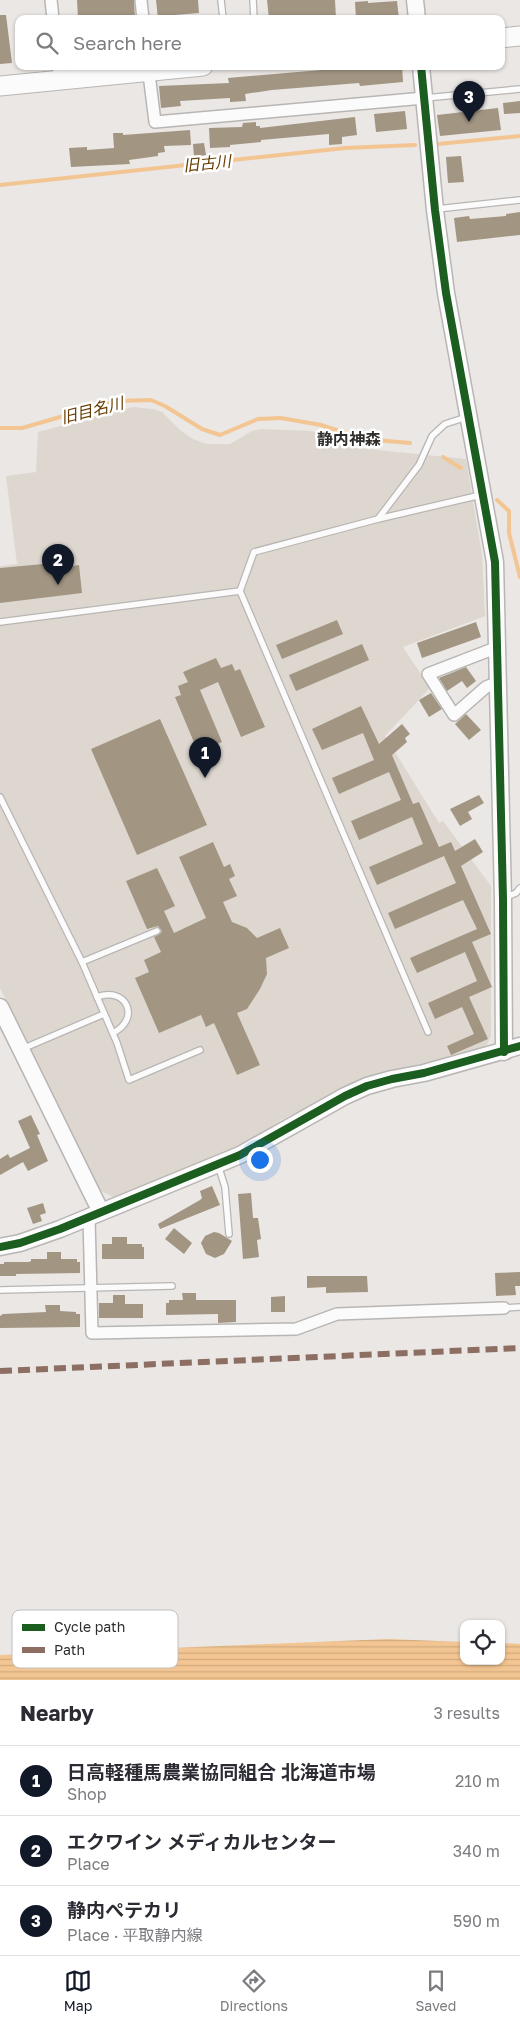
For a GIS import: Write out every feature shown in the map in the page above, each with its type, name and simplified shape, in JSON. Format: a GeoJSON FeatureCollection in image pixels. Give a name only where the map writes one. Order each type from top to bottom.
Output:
{"type":"FeatureCollection","features":[{"type":"Feature","properties":{"kind":"main road"},"geometry":{"type":"LineString","coordinates":[[505,38],[520,36]]}},
{"type":"Feature","properties":{"kind":"main road"},"geometry":{"type":"LineString","coordinates":[[0,86],[59,73],[126,70]]}},
{"type":"Feature","properties":{"kind":"street"},"geometry":{"type":"LineString","coordinates":[[51,0],[53,15]]}},
{"type":"Feature","properties":{"kind":"street"},"geometry":{"type":"LineString","coordinates":[[141,0],[143,15]]}},
{"type":"Feature","properties":{"kind":"street"},"geometry":{"type":"LineString","coordinates":[[415,0],[416,15]]}},
{"type":"Feature","properties":{"kind":"street"},"geometry":{"type":"LineString","coordinates":[[149,70],[155,122],[424,98]]}},
{"type":"Feature","properties":{"kind":"street"},"geometry":{"type":"LineString","coordinates":[[421,70],[435,210],[446,293],[495,562],[503,899],[504,1052]]}},
{"type":"Feature","properties":{"kind":"street"},"geometry":{"type":"LineString","coordinates":[[498,647],[428,674],[454,715],[486,686],[499,682]]}},
{"type":"Feature","properties":{"kind":"street"},"geometry":{"type":"LineString","coordinates":[[0,1007],[95,1215],[90,1287],[92,1334],[296,1330],[337,1314],[504,1308]]}},
{"type":"Feature","properties":{"kind":"street"},"geometry":{"type":"LineString","coordinates":[[0,1247],[20,1243],[95,1215],[240,1155],[367,1086],[424,1073],[520,1046]]}},
{"type":"Feature","properties":{"kind":"lane"},"geometry":{"type":"LineString","coordinates":[[221,0],[223,15]]}},
{"type":"Feature","properties":{"kind":"lane"},"geometry":{"type":"LineString","coordinates":[[253,0],[254,15]]}},
{"type":"Feature","properties":{"kind":"lane"},"geometry":{"type":"LineString","coordinates":[[424,98],[520,89]]}},
{"type":"Feature","properties":{"kind":"lane"},"geometry":{"type":"LineString","coordinates":[[435,210],[520,200]]}},
{"type":"Feature","properties":{"kind":"lane"},"geometry":{"type":"LineString","coordinates":[[378,519],[419,465],[432,436],[445,424],[468,416]]}},
{"type":"Feature","properties":{"kind":"lane"},"geometry":{"type":"LineString","coordinates":[[428,1032],[240,591],[254,552],[378,519],[482,495]]}},
{"type":"Feature","properties":{"kind":"lane"},"geometry":{"type":"LineString","coordinates":[[0,622],[240,591]]}},
{"type":"Feature","properties":{"kind":"lane"},"geometry":{"type":"LineString","coordinates":[[0,797],[82,962],[113,1033],[129,1080],[200,1050]]}},
{"type":"Feature","properties":{"kind":"lane"},"geometry":{"type":"LineString","coordinates":[[503,899],[516,893],[520,888]]}},
{"type":"Feature","properties":{"kind":"lane"},"geometry":{"type":"LineString","coordinates":[[82,962],[157,932]]}},
{"type":"Feature","properties":{"kind":"lane"},"geometry":{"type":"LineString","coordinates":[[97,997],[106,994],[116,995],[124,1001],[128,1010],[127,1020],[122,1028],[113,1033]]}},
{"type":"Feature","properties":{"kind":"lane"},"geometry":{"type":"LineString","coordinates":[[20,1050],[104,1014]]}},
{"type":"Feature","properties":{"kind":"lane"},"geometry":{"type":"LineString","coordinates":[[218,1164],[225,1187],[229,1234]]}},
{"type":"Feature","properties":{"kind":"lane"},"geometry":{"type":"LineString","coordinates":[[0,1290],[172,1286]]}},
{"type":"Feature","properties":{"kind":"lane"},"geometry":{"type":"LineString","coordinates":[[504,1308],[520,1307]]}},
{"type":"Feature","properties":{"kind":"shaded area"},"geometry":{"type":"Polygon","coordinates":[[[133,407],[162,412],[181,431],[193,439],[207,444],[230,444],[252,431],[261,429],[310,431],[320,433],[348,447],[466,459],[482,555],[485,616],[403,647],[430,688],[385,736],[439,823],[443,821],[491,886],[491,1036],[485,1049],[374,1075],[281,1120],[263,1133],[239,1145],[115,1198],[97,1189],[0,988],[0,566],[17,564],[6,476],[36,472],[38,432],[133,407]]]}},
{"type":"Feature","properties":{"kind":"shaded area"},"geometry":{"type":"Polygon","coordinates":[[[388,1639],[460,1642],[460,1665],[505,1665],[505,1643],[520,1644],[520,1680],[0,1680],[0,1655],[12,1655],[12,1668],[178,1668],[178,1648],[388,1639]]]}},
{"type":"Feature","properties":{"kind":"building"},"geometry":{"type":"Polygon","coordinates":[[[77,0],[134,0],[135,15],[78,15],[77,0]]]}},
{"type":"Feature","properties":{"kind":"building"},"geometry":{"type":"Polygon","coordinates":[[[156,0],[198,0],[199,13],[158,15],[156,0]]]}},
{"type":"Feature","properties":{"kind":"building"},"geometry":{"type":"Polygon","coordinates":[[[267,0],[335,0],[336,15],[269,15],[267,0]]]}},
{"type":"Feature","properties":{"kind":"building"},"geometry":{"type":"Polygon","coordinates":[[[397,1],[399,15],[356,15],[355,2],[397,1]]]}},
{"type":"Feature","properties":{"kind":"building"},"geometry":{"type":"Polygon","coordinates":[[[0,15],[6,15],[12,63],[0,64],[0,15]]]}},
{"type":"Feature","properties":{"kind":"building"},"geometry":{"type":"Polygon","coordinates":[[[321,70],[402,70],[403,82],[360,86],[359,83],[272,90],[245,94],[246,101],[230,102],[230,98],[180,101],[181,106],[161,108],[159,86],[229,83],[228,78],[321,70]]]}},
{"type":"Feature","properties":{"kind":"building"},"geometry":{"type":"Polygon","coordinates":[[[520,101],[520,113],[504,114],[503,103],[520,101]]]}},
{"type":"Feature","properties":{"kind":"building"},"geometry":{"type":"Polygon","coordinates":[[[498,108],[501,130],[440,136],[437,115],[498,108]]]}},
{"type":"Feature","properties":{"kind":"building"},"geometry":{"type":"Polygon","coordinates":[[[405,111],[407,129],[376,132],[374,114],[405,111]]]}},
{"type":"Feature","properties":{"kind":"building"},"geometry":{"type":"Polygon","coordinates":[[[355,117],[357,135],[342,137],[342,144],[329,145],[329,134],[261,140],[261,142],[230,145],[230,147],[210,148],[209,128],[242,127],[243,123],[256,122],[256,126],[260,126],[260,128],[355,117]]]}},
{"type":"Feature","properties":{"kind":"building"},"geometry":{"type":"Polygon","coordinates":[[[190,130],[191,145],[164,146],[165,152],[158,153],[158,156],[129,160],[130,164],[71,167],[69,148],[87,147],[87,150],[114,148],[113,133],[123,133],[123,135],[190,130]]]}},
{"type":"Feature","properties":{"kind":"building"},"geometry":{"type":"Polygon","coordinates":[[[204,143],[206,155],[194,157],[193,144],[204,143]]]}},
{"type":"Feature","properties":{"kind":"building"},"geometry":{"type":"Polygon","coordinates":[[[461,156],[464,182],[448,183],[446,157],[461,156]]]}},
{"type":"Feature","properties":{"kind":"building"},"geometry":{"type":"Polygon","coordinates":[[[520,212],[520,235],[457,242],[454,218],[469,216],[470,219],[506,216],[506,214],[520,212]]]}},
{"type":"Feature","properties":{"kind":"building"},"geometry":{"type":"Polygon","coordinates":[[[65,562],[65,567],[79,565],[82,593],[0,603],[0,568],[65,562]]]}},
{"type":"Feature","properties":{"kind":"building"},"geometry":{"type":"Polygon","coordinates":[[[337,620],[343,634],[282,659],[276,645],[337,620]]]}},
{"type":"Feature","properties":{"kind":"building"},"geometry":{"type":"Polygon","coordinates":[[[476,622],[481,637],[422,658],[417,643],[476,622]]]}},
{"type":"Feature","properties":{"kind":"building"},"geometry":{"type":"Polygon","coordinates":[[[362,644],[369,660],[296,691],[289,675],[362,644]]]}},
{"type":"Feature","properties":{"kind":"building"},"geometry":{"type":"Polygon","coordinates":[[[216,658],[221,668],[232,664],[235,671],[240,669],[265,727],[241,737],[218,682],[200,690],[222,742],[198,752],[175,697],[181,695],[178,686],[188,682],[183,672],[216,658]]]}},
{"type":"Feature","properties":{"kind":"building"},"geometry":{"type":"Polygon","coordinates":[[[466,667],[476,681],[467,688],[462,681],[447,691],[439,678],[466,667]]]}},
{"type":"Feature","properties":{"kind":"building"},"geometry":{"type":"Polygon","coordinates":[[[431,693],[442,709],[429,717],[419,700],[431,693]]]}},
{"type":"Feature","properties":{"kind":"building"},"geometry":{"type":"Polygon","coordinates":[[[361,706],[379,744],[402,724],[410,734],[405,738],[407,742],[392,755],[413,804],[419,802],[439,847],[451,842],[455,851],[475,839],[483,852],[461,866],[491,934],[472,942],[492,987],[469,997],[488,1039],[451,1055],[447,1046],[474,1034],[462,1007],[435,1019],[428,1003],[477,981],[465,952],[417,973],[410,958],[477,929],[463,900],[395,929],[388,913],[456,883],[444,856],[377,885],[369,867],[423,844],[412,817],[359,840],[351,821],[401,800],[389,772],[339,794],[332,778],[374,760],[363,733],[322,750],[312,729],[361,706]]]}},
{"type":"Feature","properties":{"kind":"building"},"geometry":{"type":"Polygon","coordinates":[[[466,714],[481,730],[469,740],[455,724],[466,714]]]}},
{"type":"Feature","properties":{"kind":"building"},"geometry":{"type":"Polygon","coordinates":[[[160,719],[207,825],[137,855],[91,749],[160,719]]]}},
{"type":"Feature","properties":{"kind":"building"},"geometry":{"type":"Polygon","coordinates":[[[479,795],[484,803],[468,812],[472,819],[460,826],[450,809],[479,795]]]}},
{"type":"Feature","properties":{"kind":"building"},"geometry":{"type":"Polygon","coordinates":[[[213,842],[224,867],[230,864],[235,876],[229,879],[237,896],[223,902],[232,922],[247,928],[257,938],[280,928],[289,948],[266,958],[267,974],[260,989],[247,1009],[237,1013],[260,1065],[237,1075],[214,1023],[206,1027],[201,1015],[159,1033],[135,978],[149,972],[144,960],[161,952],[154,937],[162,931],[158,926],[147,929],[126,881],[157,868],[175,906],[164,911],[174,933],[206,918],[179,857],[213,842]]]}},
{"type":"Feature","properties":{"kind":"building"},"geometry":{"type":"Polygon","coordinates":[[[31,1115],[40,1134],[37,1135],[48,1161],[28,1171],[23,1162],[0,1175],[0,1159],[8,1154],[10,1158],[30,1148],[18,1121],[31,1115]]]}},
{"type":"Feature","properties":{"kind":"building"},"geometry":{"type":"Polygon","coordinates":[[[212,1186],[220,1205],[160,1229],[158,1224],[200,1200],[202,1198],[200,1191],[212,1186]]]}},
{"type":"Feature","properties":{"kind":"building"},"geometry":{"type":"Polygon","coordinates":[[[251,1193],[253,1218],[258,1218],[261,1239],[257,1240],[259,1257],[243,1259],[238,1194],[251,1193]]]}},
{"type":"Feature","properties":{"kind":"building"},"geometry":{"type":"Polygon","coordinates":[[[43,1203],[46,1213],[40,1215],[42,1221],[33,1224],[27,1208],[43,1203]]]}},
{"type":"Feature","properties":{"kind":"building"},"geometry":{"type":"Polygon","coordinates":[[[174,1228],[192,1243],[184,1254],[165,1239],[174,1228]]]}},
{"type":"Feature","properties":{"kind":"building"},"geometry":{"type":"Polygon","coordinates":[[[214,1232],[232,1241],[224,1254],[215,1258],[206,1254],[201,1243],[205,1236],[214,1232]]]}},
{"type":"Feature","properties":{"kind":"building"},"geometry":{"type":"Polygon","coordinates":[[[112,1237],[127,1237],[127,1244],[142,1244],[142,1247],[144,1247],[144,1259],[102,1259],[102,1244],[112,1244],[112,1237]]]}},
{"type":"Feature","properties":{"kind":"building"},"geometry":{"type":"Polygon","coordinates":[[[47,1252],[61,1252],[61,1259],[77,1259],[77,1262],[80,1262],[80,1273],[0,1276],[0,1264],[4,1264],[4,1262],[29,1262],[31,1259],[47,1259],[47,1252]]]}},
{"type":"Feature","properties":{"kind":"building"},"geometry":{"type":"Polygon","coordinates":[[[520,1272],[520,1286],[515,1286],[516,1295],[496,1296],[495,1273],[520,1272]]]}},
{"type":"Feature","properties":{"kind":"building"},"geometry":{"type":"Polygon","coordinates":[[[307,1276],[367,1276],[368,1292],[326,1293],[326,1287],[307,1288],[307,1276]]]}},
{"type":"Feature","properties":{"kind":"building"},"geometry":{"type":"Polygon","coordinates":[[[182,1293],[196,1293],[196,1300],[236,1300],[236,1322],[218,1323],[218,1314],[166,1315],[166,1303],[169,1303],[169,1300],[183,1300],[182,1293]]]}},
{"type":"Feature","properties":{"kind":"building"},"geometry":{"type":"Polygon","coordinates":[[[113,1295],[125,1295],[125,1304],[143,1304],[143,1318],[99,1318],[99,1303],[113,1303],[113,1295]]]}},
{"type":"Feature","properties":{"kind":"building"},"geometry":{"type":"Polygon","coordinates":[[[285,1296],[285,1312],[271,1312],[271,1297],[285,1296]]]}},
{"type":"Feature","properties":{"kind":"building"},"geometry":{"type":"Polygon","coordinates":[[[45,1305],[60,1305],[60,1311],[80,1314],[80,1327],[0,1328],[0,1316],[3,1314],[46,1312],[45,1305]]]}},
{"type":"Feature","properties":{"kind":"waterway","name":"旧古川"},"geometry":{"type":"LineString","coordinates":[[438,144],[520,136]]}},
{"type":"Feature","properties":{"kind":"waterway","name":"旧古川"},"geometry":{"type":"LineString","coordinates":[[0,185],[345,148],[415,145]]}},
{"type":"Feature","properties":{"kind":"waterway","name":"旧目名川"},"geometry":{"type":"LineString","coordinates":[[0,428],[22,428],[116,401],[151,400],[165,406],[202,429],[220,435],[258,419],[281,418],[321,425],[364,439],[410,443]]}},
{"type":"Feature","properties":{"kind":"waterway","name":"旧目名川"},"geometry":{"type":"LineString","coordinates":[[443,457],[461,468]]}},
{"type":"Feature","properties":{"kind":"waterway","name":"旧目名川"},"geometry":{"type":"LineString","coordinates":[[497,500],[509,511],[509,533],[520,577]]}},
{"type":"Feature","properties":{"kind":"marked path"},"geometry":{"type":"LineString","coordinates":[[0,1371],[520,1348]]}},
{"type":"Feature","properties":{"kind":"cycle path"},"geometry":{"type":"LineString","coordinates":[[421,70],[435,210],[446,293],[495,562],[503,899],[504,1052]]}},
{"type":"Feature","properties":{"kind":"cycle path"},"geometry":{"type":"LineString","coordinates":[[0,1247],[20,1243],[60,1229],[240,1155],[345,1096],[367,1086],[424,1073],[520,1046]]}},
{"type":"Feature","properties":{"kind":"place","name":"静内ぺテカリ"},"geometry":{"type":"Point","coordinates":[469,122]}},
{"type":"Feature","properties":{"kind":"place","name":"エクワイン メディカルセンター"},"geometry":{"type":"Point","coordinates":[58,585]}},
{"type":"Feature","properties":{"kind":"place","name":"日高軽種馬農業協同組合 北海道市場"},"geometry":{"type":"Point","coordinates":[205,778]}},
{"type":"Feature","properties":{"kind":"district","name":"静内神森"},"geometry":{"type":"Point","coordinates":[349,439]}}]}
